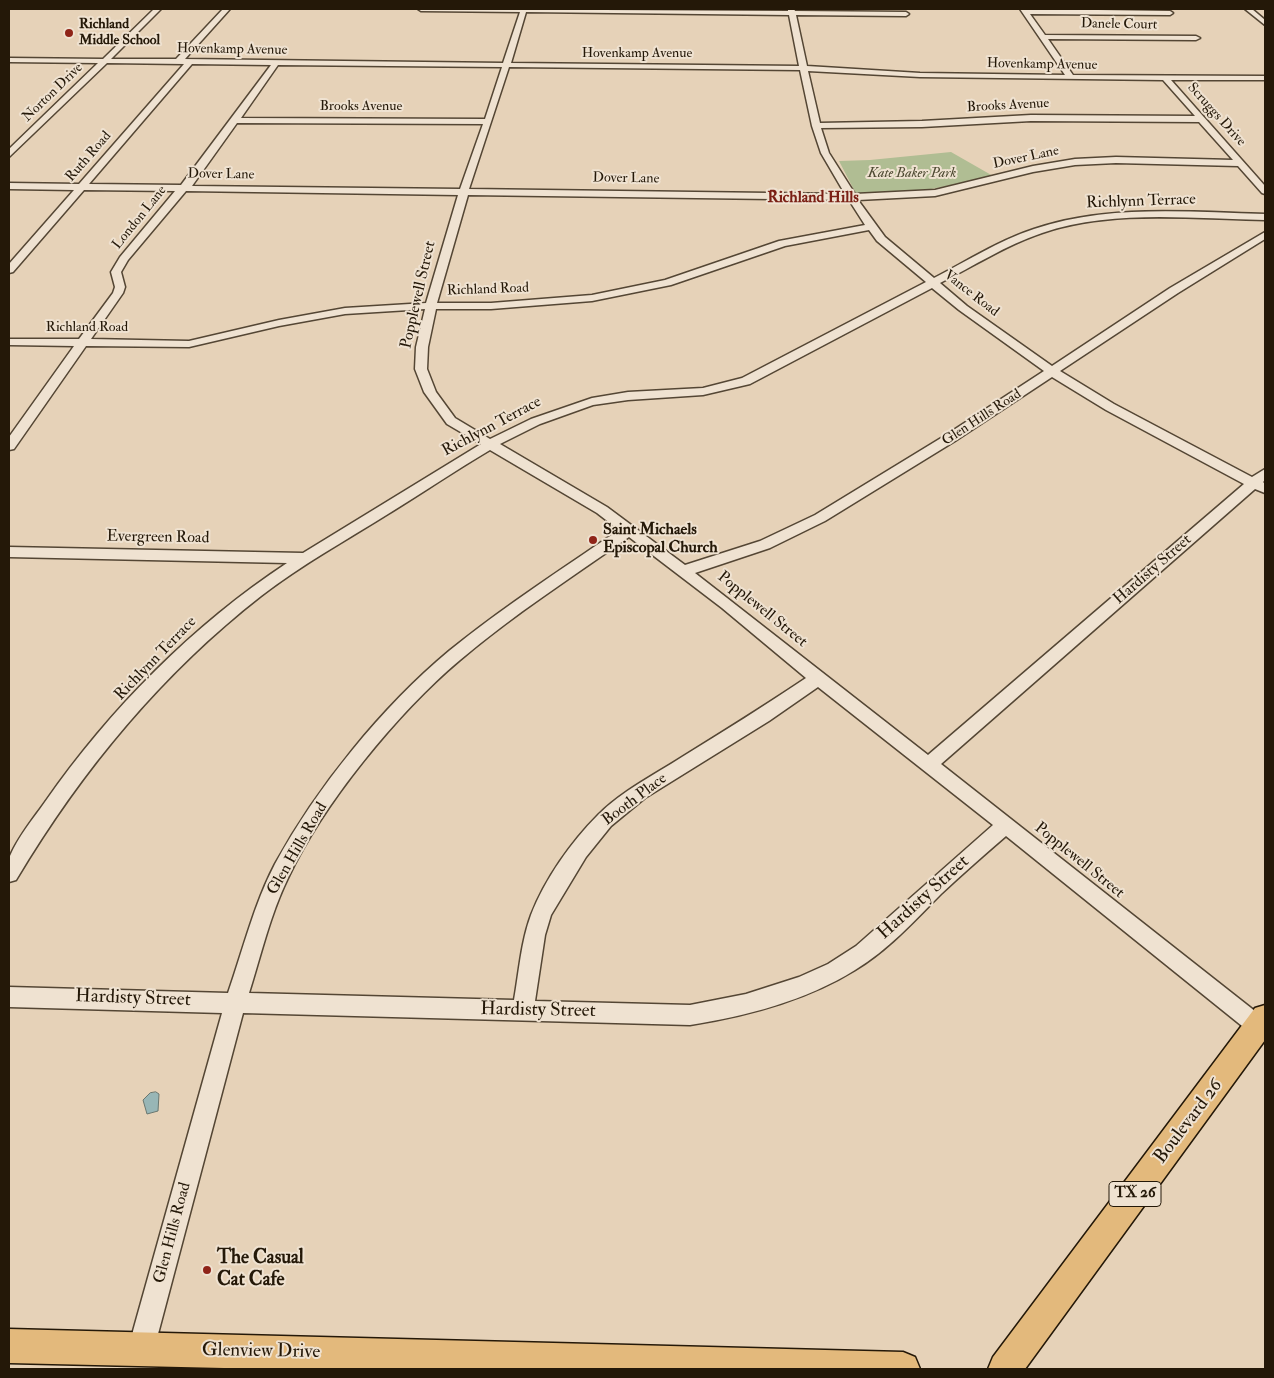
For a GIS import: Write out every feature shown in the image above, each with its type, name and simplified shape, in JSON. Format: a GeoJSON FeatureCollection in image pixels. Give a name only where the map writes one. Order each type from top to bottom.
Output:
{"type":"FeatureCollection","features":[{"type":"Feature","properties":{"kind":"main road","name":"Boulevard 26"},"geometry":{"type":"LineString","coordinates":[[1005,1369],[1262,1022]]}},
{"type":"Feature","properties":{"kind":"main road","name":"Glenview Drive"},"geometry":{"type":"LineString","coordinates":[[9,1346],[903,1369]]}},
{"type":"Feature","properties":{"kind":"street","name":"Norton Drive"},"geometry":{"type":"LineString","coordinates":[[9,154],[158,9]]}},
{"type":"Feature","properties":{"kind":"street"},"geometry":{"type":"LineString","coordinates":[[179,61],[228,9]]}},
{"type":"Feature","properties":{"kind":"street"},"geometry":{"type":"LineString","coordinates":[[421,9],[791,11],[906,14]]}},
{"type":"Feature","properties":{"kind":"street","name":"Popplewell Street"},"geometry":{"type":"LineString","coordinates":[[524,9],[464,191],[431,306],[422,347],[421,369],[430,392],[451,420],[572,490],[684,571],[928,765],[1262,1022]]}},
{"type":"Feature","properties":{"kind":"street"},"geometry":{"type":"LineString","coordinates":[[1248,9],[1265,23]]}},
{"type":"Feature","properties":{"kind":"street"},"geometry":{"type":"LineString","coordinates":[[1024,10],[1170,13]]}},
{"type":"Feature","properties":{"kind":"street"},"geometry":{"type":"LineString","coordinates":[[1024,10],[1071,78]]}},
{"type":"Feature","properties":{"kind":"street","name":"Vance Road"},"geometry":{"type":"LineString","coordinates":[[791,11],[816,126],[825,153],[872,227],[892,250],[988,327],[1051,371],[1110,407],[1261,482]]}},
{"type":"Feature","properties":{"kind":"street","name":"Danele Court"},"geometry":{"type":"LineString","coordinates":[[1043,37],[1196,38]]}},
{"type":"Feature","properties":{"kind":"street","name":"Hovenkamp Avenue"},"geometry":{"type":"LineString","coordinates":[[9,60],[804,68],[920,75],[1166,79],[1265,78]]}},
{"type":"Feature","properties":{"kind":"street"},"geometry":{"type":"LineString","coordinates":[[9,69],[19,60]]}},
{"type":"Feature","properties":{"kind":"street","name":"Ruth Road"},"geometry":{"type":"LineString","coordinates":[[9,270],[191,62]]}},
{"type":"Feature","properties":{"kind":"street","name":"London Lane"},"geometry":{"type":"LineString","coordinates":[[9,446],[118,293],[120,287],[116,272],[121,264],[172,199],[190,182],[276,63]]}},
{"type":"Feature","properties":{"kind":"street","name":"Scruggs Drive"},"geometry":{"type":"LineString","coordinates":[[1166,79],[1265,191]]}},
{"type":"Feature","properties":{"kind":"street","name":"Brooks Avenue"},"geometry":{"type":"LineString","coordinates":[[816,126],[904,125],[1030,118],[1201,119]]}},
{"type":"Feature","properties":{"kind":"street","name":"Brooks Avenue"},"geometry":{"type":"LineString","coordinates":[[235,120],[488,122]]}},
{"type":"Feature","properties":{"kind":"street","name":"Dover Lane"},"geometry":{"type":"LineString","coordinates":[[9,186],[851,196],[935,193],[1033,168],[1075,162],[1116,160],[1240,163]]}},
{"type":"Feature","properties":{"kind":"street","name":"Richlynn Terrace"},"geometry":{"type":"LineString","coordinates":[[9,874],[41,824],[89,758],[151,686],[208,630],[256,592],[306,558],[490,444],[557,412],[596,401],[627,396],[696,392],[746,381],[1024,236],[1064,224],[1111,218],[1265,217]]}},
{"type":"Feature","properties":{"kind":"street","name":"Richland Road"},"geometry":{"type":"LineString","coordinates":[[9,342],[189,344],[322,314],[383,307],[533,304],[619,293],[667,283],[777,244],[872,227]]}},
{"type":"Feature","properties":{"kind":"street","name":"Glen Hills Road"},"geometry":{"type":"LineString","coordinates":[[684,571],[764,545],[848,502],[960,433],[1218,262],[1265,235]]}},
{"type":"Feature","properties":{"kind":"street","name":"Hardisty Street"},"geometry":{"type":"LineString","coordinates":[[928,765],[1261,482]]}},
{"type":"Feature","properties":{"kind":"street","name":"Glen Hills Road"},"geometry":{"type":"LineString","coordinates":[[141,1349],[236,1002],[269,898],[282,870],[320,810],[388,719],[407,699],[455,655],[522,604],[629,530]]}},
{"type":"Feature","properties":{"kind":"street","name":"Evergreen Road"},"geometry":{"type":"LineString","coordinates":[[9,552],[306,558]]}},
{"type":"Feature","properties":{"kind":"street","name":"Booth Place"},"geometry":{"type":"LineString","coordinates":[[523,1012],[541,915],[549,897],[578,851],[605,820],[639,793],[764,716],[818,678]]}},
{"type":"Feature","properties":{"kind":"street","name":"Hardisty Street"},"geometry":{"type":"LineString","coordinates":[[9,997],[690,1015],[726,1009],[782,994],[835,972],[855,960],[903,920],[937,886],[1006,825]]}},
{"type":"Feature","properties":{"kind":"green space","name":"Kate Baker Park"},"geometry":{"type":"Polygon","coordinates":[[[951,152],[993,176],[927,190],[853,194],[850,190],[853,188],[839,161],[870,160],[951,152]]]}},
{"type":"Feature","properties":{"kind":"water"},"geometry":{"type":"Polygon","coordinates":[[[156,1092],[159,1094],[158,1111],[147,1114],[143,1100],[150,1093],[156,1092]]]}},
{"type":"Feature","properties":{"kind":"place","name":"Richland Middle School"},"geometry":{"type":"Point","coordinates":[69,33]}},
{"type":"Feature","properties":{"kind":"place","name":"Saint Michaels Episcopal Church"},"geometry":{"type":"Point","coordinates":[593,540]}},
{"type":"Feature","properties":{"kind":"place","name":"The Casual Cat Cafe"},"geometry":{"type":"Point","coordinates":[207,1270]}},
{"type":"Feature","properties":{"kind":"district","name":"Richland Hills"},"geometry":{"type":"Point","coordinates":[813,199]}}]}
